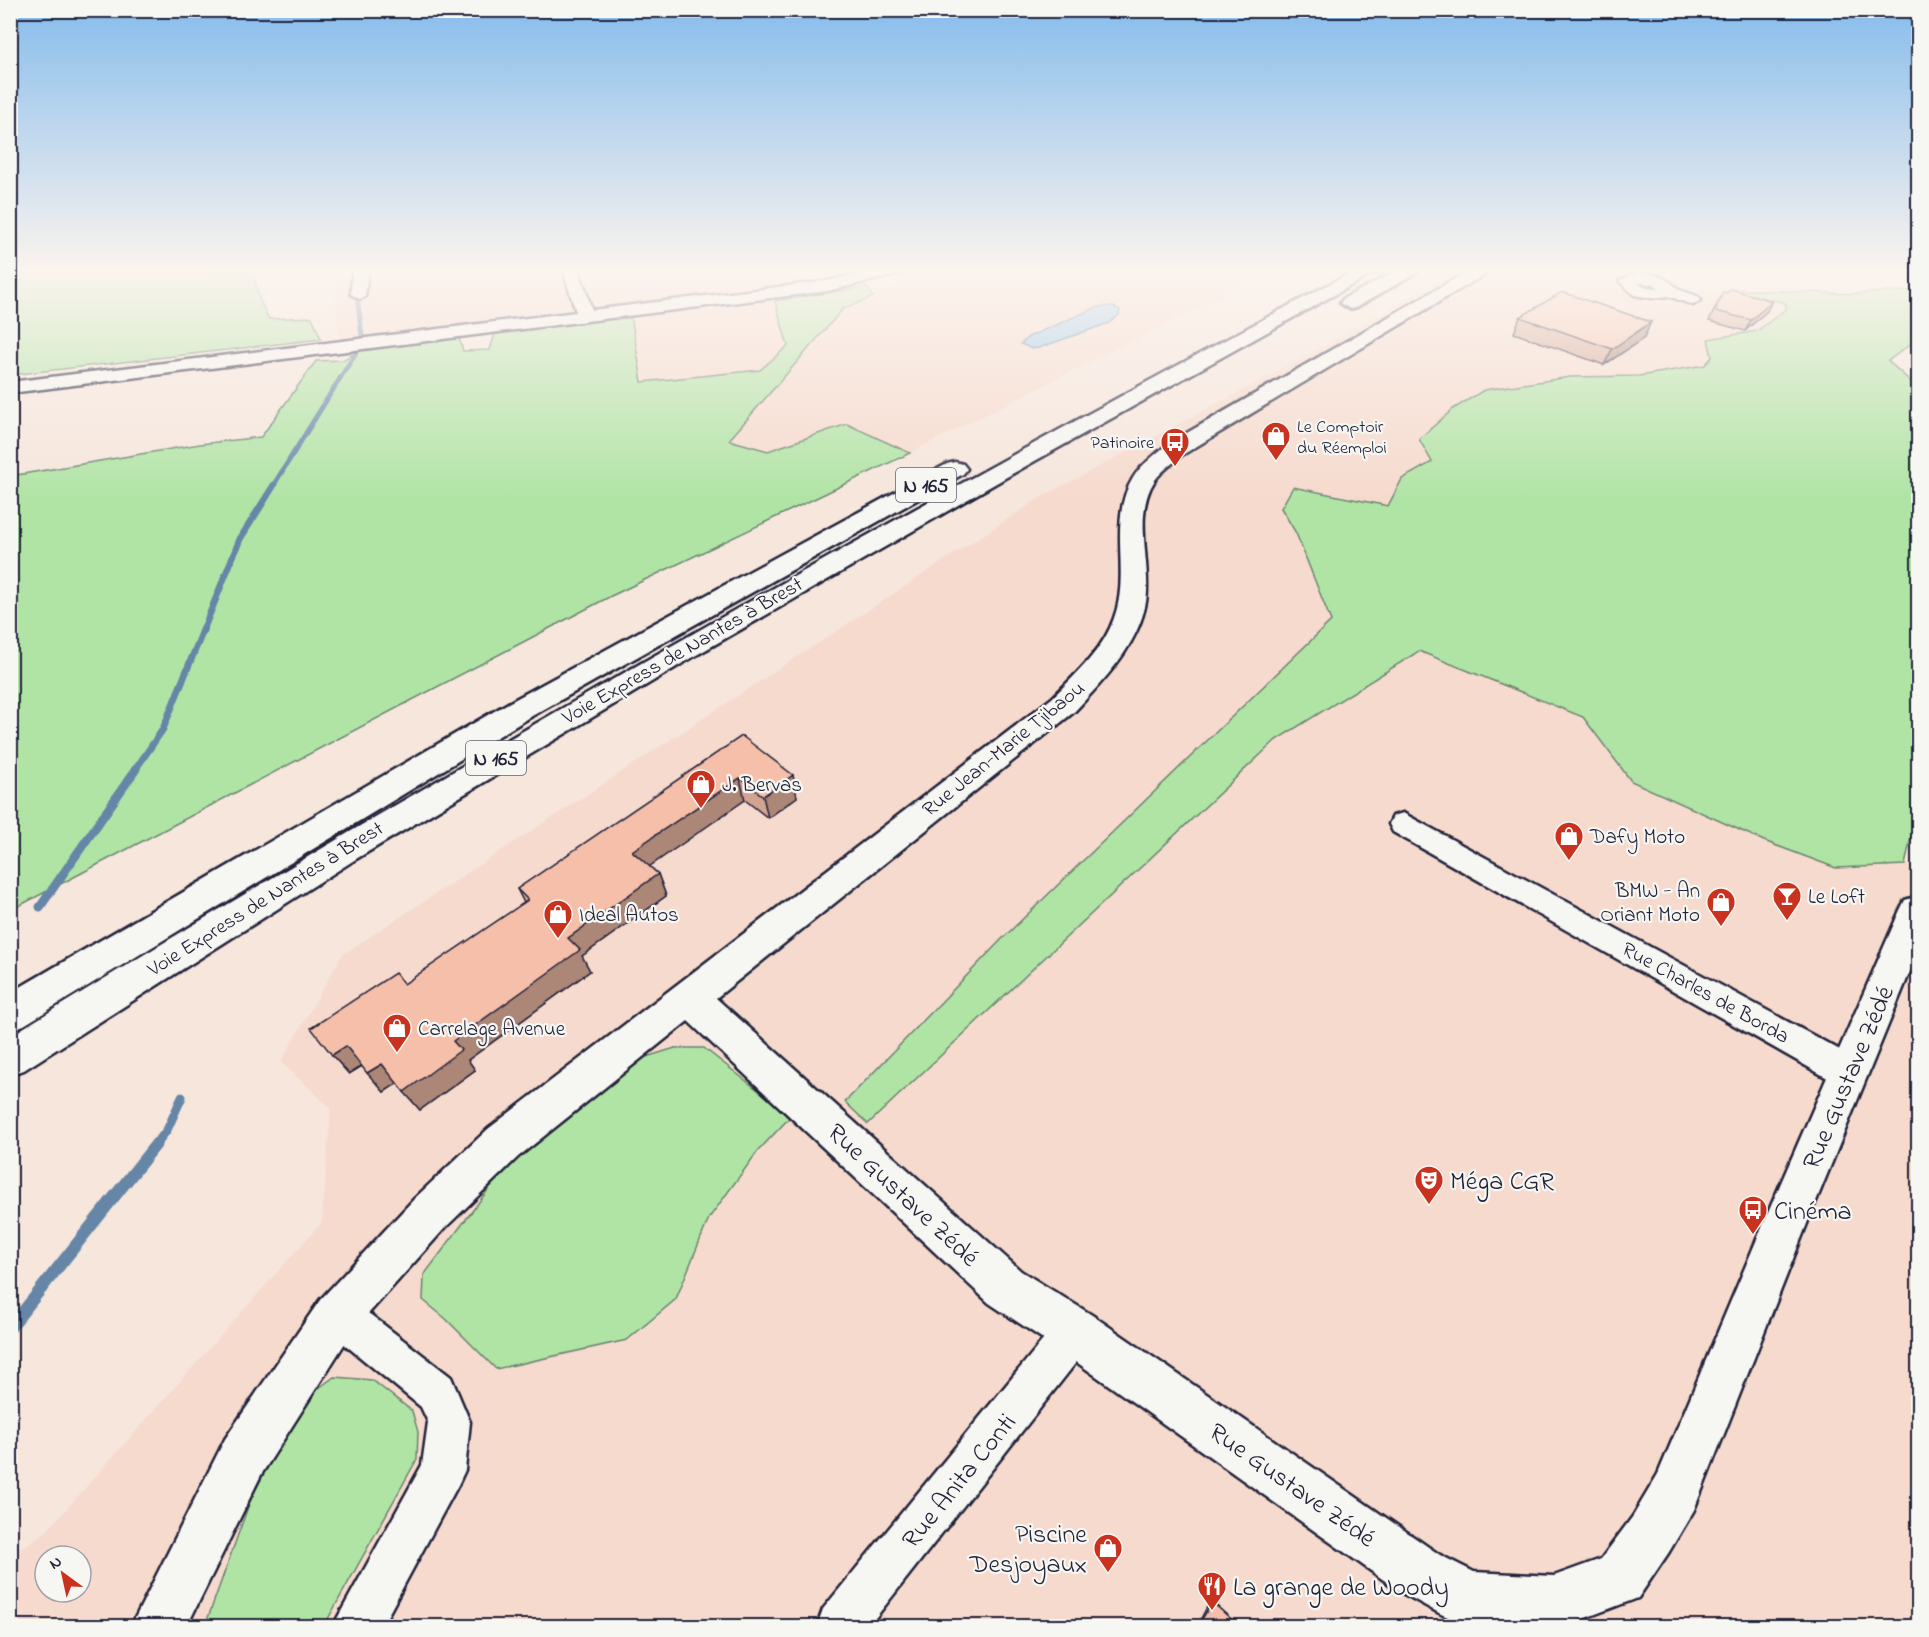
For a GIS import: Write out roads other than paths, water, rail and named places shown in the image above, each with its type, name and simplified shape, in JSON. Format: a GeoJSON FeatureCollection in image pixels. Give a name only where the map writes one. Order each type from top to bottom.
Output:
{"type":"FeatureCollection","features":[{"type":"Feature","properties":{"kind":"main road","name":"Voie Express de Nantes à Brest"},"geometry":{"type":"LineString","coordinates":[[10,1012],[354,806],[663,628],[1190,346]]}},
{"type":"Feature","properties":{"kind":"main road","name":"Voie Express de Nantes à Brest"},"geometry":{"type":"LineString","coordinates":[[10,1057],[437,793],[646,669],[1140,392],[1226,346]]}},
{"type":"Feature","properties":{"kind":"main road"},"geometry":{"type":"LineString","coordinates":[[991,475],[1034,460],[1260,346]]}},
{"type":"Feature","properties":{"kind":"main road","name":"Rue Jean-Marie Tjibaou"},"geometry":{"type":"LineString","coordinates":[[158,1626],[243,1457],[336,1316],[430,1213],[503,1143],[691,999],[1063,705],[1107,659],[1129,616],[1135,563],[1134,509],[1144,479],[1174,450],[1352,346]]}},
{"type":"Feature","properties":{"kind":"main road","name":"Rue Gustave Zédé"},"geometry":{"type":"LineString","coordinates":[[691,999],[1005,1287],[1075,1332],[1421,1574],[1471,1599],[1554,1603],[1619,1579],[1652,1534],[1676,1492],[1788,1216],[1918,910]]}},
{"type":"Feature","properties":{"kind":"street"},"geometry":{"type":"LineString","coordinates":[[10,388],[348,346]]}},
{"type":"Feature","properties":{"kind":"street","name":"Rue Charles de Borda"},"geometry":{"type":"LineString","coordinates":[[1403,824],[1850,1073]]}},
{"type":"Feature","properties":{"kind":"street"},"geometry":{"type":"LineString","coordinates":[[336,1316],[357,1329],[436,1392],[449,1422],[443,1470],[357,1626]]}},
{"type":"Feature","properties":{"kind":"street","name":"Rue Anita Conti"},"geometry":{"type":"LineString","coordinates":[[840,1626],[1075,1332]]}},
{"type":"Feature","properties":{"kind":"water"},"geometry":{"type":"Polygon","coordinates":[[[1026,346],[1043,346],[1039,348],[1032,349],[1026,346]]]}},
{"type":"Feature","properties":{"kind":"waterway"},"geometry":{"type":"LineString","coordinates":[[273,486],[357,351]]}},
{"type":"Feature","properties":{"kind":"waterway"},"geometry":{"type":"LineString","coordinates":[[135,770],[163,729],[240,539],[274,485]]}},
{"type":"Feature","properties":{"kind":"waterway"},"geometry":{"type":"LineString","coordinates":[[40,907],[136,769]]}},
{"type":"Feature","properties":{"kind":"waterway"},"geometry":{"type":"LineString","coordinates":[[156,1144],[167,1130],[182,1097]]}},
{"type":"Feature","properties":{"kind":"waterway"},"geometry":{"type":"LineString","coordinates":[[10,1328],[157,1143]]}},
{"type":"Feature","properties":{"kind":"place","name":"Le Comptoir du Réemploi"},"geometry":{"type":"Point","coordinates":[1276,462]}},
{"type":"Feature","properties":{"kind":"place","name":"Patinoire"},"geometry":{"type":"Point","coordinates":[1175,468]}},
{"type":"Feature","properties":{"kind":"place","name":"J. Bervas"},"geometry":{"type":"Point","coordinates":[701,810]}},
{"type":"Feature","properties":{"kind":"place","name":"Dafy Moto"},"geometry":{"type":"Point","coordinates":[1569,862]}},
{"type":"Feature","properties":{"kind":"place","name":"Le Loft"},"geometry":{"type":"Point","coordinates":[1787,922]}},
{"type":"Feature","properties":{"kind":"place","name":"BMW - An Oriant Moto"},"geometry":{"type":"Point","coordinates":[1721,928]}},
{"type":"Feature","properties":{"kind":"place","name":"Ideal Autos"},"geometry":{"type":"Point","coordinates":[558,940]}},
{"type":"Feature","properties":{"kind":"place","name":"Carrelage Avenue"},"geometry":{"type":"Point","coordinates":[397,1054]}},
{"type":"Feature","properties":{"kind":"place","name":"Méga CGR"},"geometry":{"type":"Point","coordinates":[1429,1206]}},
{"type":"Feature","properties":{"kind":"place","name":"Cinéma"},"geometry":{"type":"Point","coordinates":[1753,1236]}},
{"type":"Feature","properties":{"kind":"place","name":"Piscine Desjoyaux"},"geometry":{"type":"Point","coordinates":[1108,1574]}},
{"type":"Feature","properties":{"kind":"place","name":"La grange de Woody"},"geometry":{"type":"Point","coordinates":[1212,1612]}}]}
